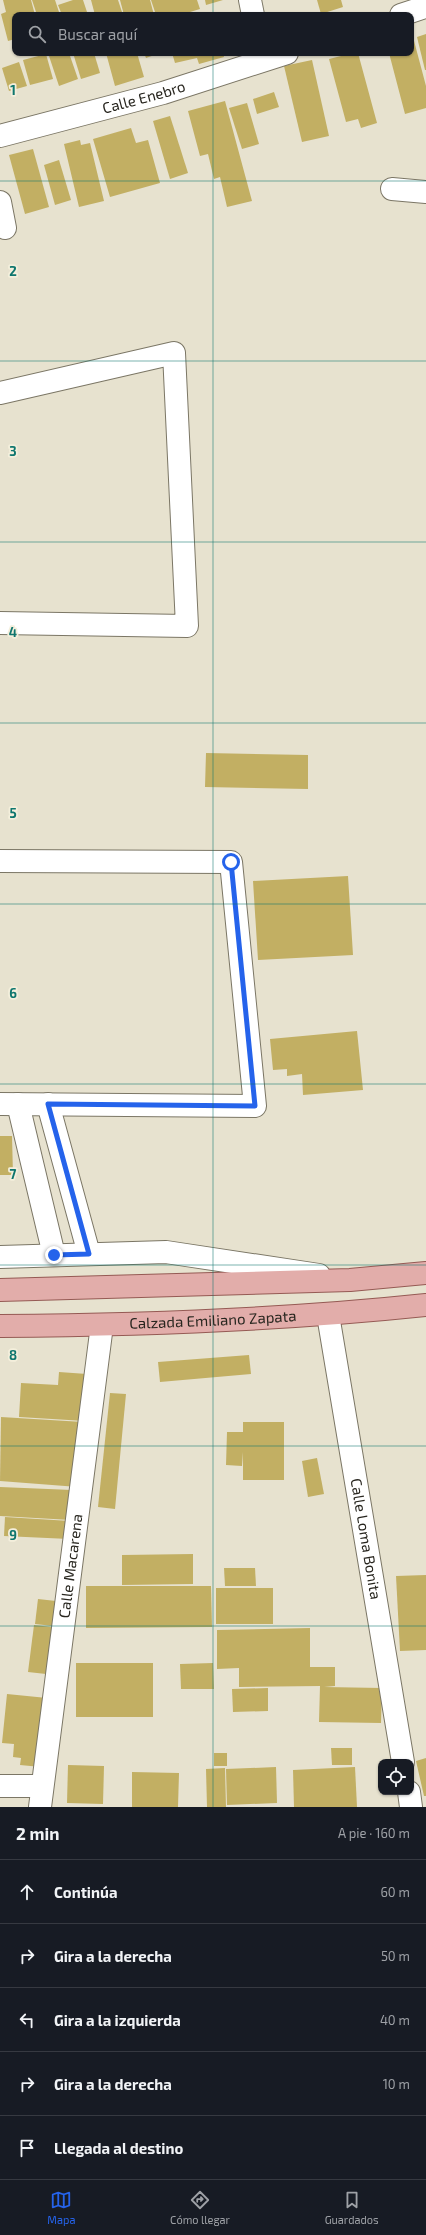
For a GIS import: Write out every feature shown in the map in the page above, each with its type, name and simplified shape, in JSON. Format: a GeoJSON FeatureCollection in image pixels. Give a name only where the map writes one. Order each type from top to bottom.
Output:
{"type":"FeatureCollection","features":[{"type":"Feature","properties":{"kind":"main road"},"geometry":{"type":"LineString","coordinates":[[0,1290],[350,1280],[426,1272]]}},
{"type":"Feature","properties":{"kind":"main road","name":"Calzada Emiliano Zapata"},"geometry":{"type":"LineString","coordinates":[[0,1326],[102,1325],[328,1315],[426,1305]]}},
{"type":"Feature","properties":{"kind":"street"},"geometry":{"type":"LineString","coordinates":[[250,0],[252,12]]}},
{"type":"Feature","properties":{"kind":"street"},"geometry":{"type":"LineString","coordinates":[[407,12],[424,4]]}},
{"type":"Feature","properties":{"kind":"street","name":"Calle Enebro"},"geometry":{"type":"LineString","coordinates":[[0,136],[163,92],[262,57]]}},
{"type":"Feature","properties":{"kind":"street"},"geometry":{"type":"LineString","coordinates":[[392,189],[426,192]]}},
{"type":"Feature","properties":{"kind":"street"},"geometry":{"type":"LineString","coordinates":[[0,202],[5,228]]}},
{"type":"Feature","properties":{"kind":"street"},"geometry":{"type":"LineString","coordinates":[[0,393],[174,353],[187,626],[0,623]]}},
{"type":"Feature","properties":{"kind":"street"},"geometry":{"type":"LineString","coordinates":[[0,861],[231,862],[255,1106],[9,1104],[54,1255]]}},
{"type":"Feature","properties":{"kind":"street"},"geometry":{"type":"LineString","coordinates":[[48,1104],[89,1254]]}},
{"type":"Feature","properties":{"kind":"street"},"geometry":{"type":"LineString","coordinates":[[0,1257],[166,1252],[350,1280]]}},
{"type":"Feature","properties":{"kind":"street","name":"Calle Loma Bonita"},"geometry":{"type":"LineString","coordinates":[[328,1315],[402,1759]]}},
{"type":"Feature","properties":{"kind":"street","name":"Calle Macarena"},"geometry":{"type":"LineString","coordinates":[[41,1796],[102,1325]]}},
{"type":"Feature","properties":{"kind":"street"},"geometry":{"type":"LineString","coordinates":[[0,1786],[41,1796]]}},
{"type":"Feature","properties":{"kind":"street"},"geometry":{"type":"LineString","coordinates":[[409,1795],[411,1807]]}},
{"type":"Feature","properties":{"kind":"building"},"geometry":{"type":"Polygon","coordinates":[[[3,0],[31,0],[34,12],[12,12],[12,40],[8,41],[1,14],[6,12],[3,0]]]}},
{"type":"Feature","properties":{"kind":"building"},"geometry":{"type":"Polygon","coordinates":[[[32,0],[55,0],[59,12],[36,12],[32,0]]]}},
{"type":"Feature","properties":{"kind":"building"},"geometry":{"type":"Polygon","coordinates":[[[73,0],[83,0],[87,12],[61,12],[58,5],[73,0]]]}},
{"type":"Feature","properties":{"kind":"building"},"geometry":{"type":"Polygon","coordinates":[[[91,0],[118,0],[122,12],[94,12],[91,0]]]}},
{"type":"Feature","properties":{"kind":"building"},"geometry":{"type":"Polygon","coordinates":[[[120,0],[150,0],[153,12],[123,12],[120,0]]]}},
{"type":"Feature","properties":{"kind":"building"},"geometry":{"type":"Polygon","coordinates":[[[151,0],[197,0],[200,9],[190,12],[155,12],[151,0]]]}},
{"type":"Feature","properties":{"kind":"building"},"geometry":{"type":"Polygon","coordinates":[[[205,0],[223,0],[206,5],[205,0]]]}},
{"type":"Feature","properties":{"kind":"building"},"geometry":{"type":"Polygon","coordinates":[[[317,0],[341,0],[343,7],[327,12],[320,12],[317,0]]]}},
{"type":"Feature","properties":{"kind":"building"},"geometry":{"type":"Polygon","coordinates":[[[426,34],[426,70],[425,70],[417,37],[426,34]]]}},
{"type":"Feature","properties":{"kind":"building"},"geometry":{"type":"Polygon","coordinates":[[[414,41],[426,86],[426,108],[405,114],[390,56],[414,56],[414,41]]]}},
{"type":"Feature","properties":{"kind":"building"},"geometry":{"type":"Polygon","coordinates":[[[38,56],[47,56],[53,79],[30,85],[23,60],[38,56]]]}},
{"type":"Feature","properties":{"kind":"building"},"geometry":{"type":"Polygon","coordinates":[[[49,56],[70,56],[78,79],[59,86],[49,56]]]}},
{"type":"Feature","properties":{"kind":"building"},"geometry":{"type":"Polygon","coordinates":[[[74,56],[95,56],[100,73],[81,79],[74,56]]]}},
{"type":"Feature","properties":{"kind":"building"},"geometry":{"type":"Polygon","coordinates":[[[107,56],[138,56],[144,77],[115,86],[107,56]]]}},
{"type":"Feature","properties":{"kind":"building"},"geometry":{"type":"Polygon","coordinates":[[[173,56],[224,57],[199,64],[197,58],[175,63],[173,56]]]}},
{"type":"Feature","properties":{"kind":"building"},"geometry":{"type":"Polygon","coordinates":[[[341,56],[359,56],[377,123],[361,128],[358,119],[346,122],[329,59],[341,56]]]}},
{"type":"Feature","properties":{"kind":"building"},"geometry":{"type":"Polygon","coordinates":[[[312,60],[329,136],[302,142],[284,66],[312,60]]]}},
{"type":"Feature","properties":{"kind":"building"},"geometry":{"type":"Polygon","coordinates":[[[19,62],[27,86],[9,91],[2,68],[19,62]]]}},
{"type":"Feature","properties":{"kind":"building"},"geometry":{"type":"Polygon","coordinates":[[[274,92],[279,107],[257,114],[253,99],[274,92]]]}},
{"type":"Feature","properties":{"kind":"building"},"geometry":{"type":"Polygon","coordinates":[[[225,101],[252,201],[227,207],[220,177],[214,179],[208,154],[200,156],[188,111],[225,101]]]}},
{"type":"Feature","properties":{"kind":"building"},"geometry":{"type":"Polygon","coordinates":[[[247,103],[259,144],[242,149],[229,108],[247,103]]]}},
{"type":"Feature","properties":{"kind":"building"},"geometry":{"type":"Polygon","coordinates":[[[170,116],[188,173],[170,179],[153,121],[170,116]]]}},
{"type":"Feature","properties":{"kind":"building"},"geometry":{"type":"Polygon","coordinates":[[[131,128],[136,143],[148,140],[160,183],[110,197],[93,139],[131,128]]]}},
{"type":"Feature","properties":{"kind":"building"},"geometry":{"type":"Polygon","coordinates":[[[80,140],[81,145],[90,143],[104,201],[79,207],[64,144],[80,140]]]}},
{"type":"Feature","properties":{"kind":"building"},"geometry":{"type":"Polygon","coordinates":[[[33,149],[49,207],[25,214],[9,155],[33,149]]]}},
{"type":"Feature","properties":{"kind":"building"},"geometry":{"type":"Polygon","coordinates":[[[59,160],[71,200],[55,205],[44,165],[59,160]]]}},
{"type":"Feature","properties":{"kind":"building"},"geometry":{"type":"Polygon","coordinates":[[[206,753],[308,755],[308,789],[205,787],[206,753]]]}},
{"type":"Feature","properties":{"kind":"building"},"geometry":{"type":"Polygon","coordinates":[[[348,876],[353,955],[258,960],[253,881],[348,876]]]}},
{"type":"Feature","properties":{"kind":"building"},"geometry":{"type":"Polygon","coordinates":[[[357,1031],[363,1090],[303,1095],[302,1074],[287,1076],[287,1069],[273,1070],[270,1039],[357,1031]]]}},
{"type":"Feature","properties":{"kind":"building"},"geometry":{"type":"Polygon","coordinates":[[[0,1136],[12,1136],[13,1175],[0,1175],[0,1136]]]}},
{"type":"Feature","properties":{"kind":"building"},"geometry":{"type":"Polygon","coordinates":[[[249,1355],[251,1374],[160,1382],[158,1362],[249,1355]]]}},
{"type":"Feature","properties":{"kind":"building"},"geometry":{"type":"Polygon","coordinates":[[[59,1372],[87,1374],[85,1421],[19,1417],[21,1383],[58,1385],[59,1372]]]}},
{"type":"Feature","properties":{"kind":"building"},"geometry":{"type":"Polygon","coordinates":[[[110,1393],[126,1394],[115,1509],[98,1507],[110,1393]]]}},
{"type":"Feature","properties":{"kind":"building"},"geometry":{"type":"Polygon","coordinates":[[[1,1417],[83,1422],[78,1487],[0,1481],[1,1417]]]}},
{"type":"Feature","properties":{"kind":"building"},"geometry":{"type":"Polygon","coordinates":[[[243,1422],[284,1422],[284,1480],[243,1480],[243,1452],[242,1466],[226,1465],[227,1432],[243,1432],[243,1422]]]}},
{"type":"Feature","properties":{"kind":"building"},"geometry":{"type":"Polygon","coordinates":[[[317,1458],[324,1494],[308,1497],[302,1461],[317,1458]]]}},
{"type":"Feature","properties":{"kind":"building"},"geometry":{"type":"Polygon","coordinates":[[[0,1487],[72,1490],[71,1520],[0,1516],[0,1487]]]}},
{"type":"Feature","properties":{"kind":"building"},"geometry":{"type":"Polygon","coordinates":[[[5,1517],[70,1521],[69,1539],[4,1536],[5,1517]]]}},
{"type":"Feature","properties":{"kind":"building"},"geometry":{"type":"Polygon","coordinates":[[[193,1554],[193,1584],[122,1585],[122,1555],[193,1554]]]}},
{"type":"Feature","properties":{"kind":"building"},"geometry":{"type":"Polygon","coordinates":[[[224,1568],[255,1568],[256,1586],[225,1586],[224,1568]]]}},
{"type":"Feature","properties":{"kind":"building"},"geometry":{"type":"Polygon","coordinates":[[[426,1575],[426,1650],[400,1651],[396,1576],[426,1575]]]}},
{"type":"Feature","properties":{"kind":"building"},"geometry":{"type":"Polygon","coordinates":[[[86,1586],[211,1586],[212,1627],[86,1628],[86,1586]]]}},
{"type":"Feature","properties":{"kind":"building"},"geometry":{"type":"Polygon","coordinates":[[[216,1588],[273,1588],[273,1624],[216,1624],[216,1588]]]}},
{"type":"Feature","properties":{"kind":"building"},"geometry":{"type":"Polygon","coordinates":[[[38,1599],[65,1602],[62,1627],[35,1624],[38,1599]]]}},
{"type":"Feature","properties":{"kind":"building"},"geometry":{"type":"Polygon","coordinates":[[[34,1625],[61,1628],[55,1675],[28,1672],[34,1625]]]}},
{"type":"Feature","properties":{"kind":"building"},"geometry":{"type":"Polygon","coordinates":[[[310,1628],[310,1667],[335,1667],[335,1686],[324,1687],[382,1688],[381,1723],[319,1722],[320,1686],[239,1687],[239,1668],[217,1669],[217,1630],[310,1628]]]}},
{"type":"Feature","properties":{"kind":"building"},"geometry":{"type":"Polygon","coordinates":[[[76,1663],[153,1663],[153,1717],[76,1717],[76,1663]]]}},
{"type":"Feature","properties":{"kind":"building"},"geometry":{"type":"Polygon","coordinates":[[[213,1663],[214,1689],[181,1689],[180,1664],[213,1663]]]}},
{"type":"Feature","properties":{"kind":"building"},"geometry":{"type":"Polygon","coordinates":[[[268,1688],[268,1711],[233,1712],[232,1689],[268,1688]]]}},
{"type":"Feature","properties":{"kind":"building"},"geometry":{"type":"Polygon","coordinates":[[[7,1694],[47,1698],[41,1767],[20,1765],[21,1758],[13,1757],[14,1744],[2,1743],[7,1694]]]}},
{"type":"Feature","properties":{"kind":"building"},"geometry":{"type":"Polygon","coordinates":[[[331,1748],[352,1748],[352,1765],[332,1765],[331,1748]]]}},
{"type":"Feature","properties":{"kind":"building"},"geometry":{"type":"Polygon","coordinates":[[[214,1753],[227,1753],[227,1766],[214,1766],[214,1753]]]}},
{"type":"Feature","properties":{"kind":"building"},"geometry":{"type":"Polygon","coordinates":[[[426,1758],[426,1796],[424,1796],[416,1761],[426,1758]]]}},
{"type":"Feature","properties":{"kind":"building"},"geometry":{"type":"Polygon","coordinates":[[[68,1765],[104,1766],[103,1804],[67,1803],[68,1765]]]}},
{"type":"Feature","properties":{"kind":"building"},"geometry":{"type":"Polygon","coordinates":[[[276,1767],[277,1803],[227,1805],[226,1769],[276,1767]]]}},
{"type":"Feature","properties":{"kind":"building"},"geometry":{"type":"Polygon","coordinates":[[[355,1767],[357,1807],[294,1807],[293,1770],[355,1767]]]}},
{"type":"Feature","properties":{"kind":"building"},"geometry":{"type":"Polygon","coordinates":[[[225,1768],[226,1807],[207,1807],[206,1769],[225,1768]]]}},
{"type":"Feature","properties":{"kind":"building"},"geometry":{"type":"Polygon","coordinates":[[[132,1772],[179,1773],[178,1807],[132,1807],[132,1772]]]}},
{"type":"Feature","properties":{"kind":"route"},"geometry":{"type":"LineString","coordinates":[[54,1255],[89,1254],[48,1104],[255,1106],[231,862]]}}]}
